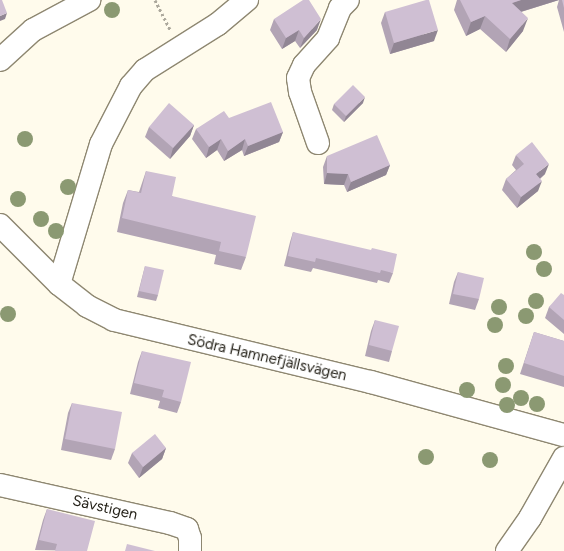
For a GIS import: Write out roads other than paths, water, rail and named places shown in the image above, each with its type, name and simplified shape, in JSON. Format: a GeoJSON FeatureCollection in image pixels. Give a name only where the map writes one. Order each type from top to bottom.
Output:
{"type":"FeatureCollection","features":[{"type":"Feature","properties":{"kind":"street"},"geometry":{"type":"LineString","coordinates":[[0,60],[33,30],[89,0]]}},
{"type":"Feature","properties":{"kind":"street"},"geometry":{"type":"LineString","coordinates":[[59,284],[101,144],[131,86],[144,70],[218,24],[247,0]]}},
{"type":"Feature","properties":{"kind":"street"},"geometry":{"type":"LineString","coordinates":[[318,143],[300,92],[298,78],[304,65],[328,38],[340,8],[348,0]]}},
{"type":"Feature","properties":{"kind":"street","name":"Södra Hamnefjällsvägen"},"geometry":{"type":"LineString","coordinates":[[0,225],[59,284],[87,306],[114,320],[371,382],[564,434]]}},
{"type":"Feature","properties":{"kind":"street"},"geometry":{"type":"LineString","coordinates":[[507,551],[530,518],[564,458]]}},
{"type":"Feature","properties":{"kind":"street","name":"Sävstigen"},"geometry":{"type":"LineString","coordinates":[[0,485],[170,523],[186,529],[190,538],[190,551]]}}]}
